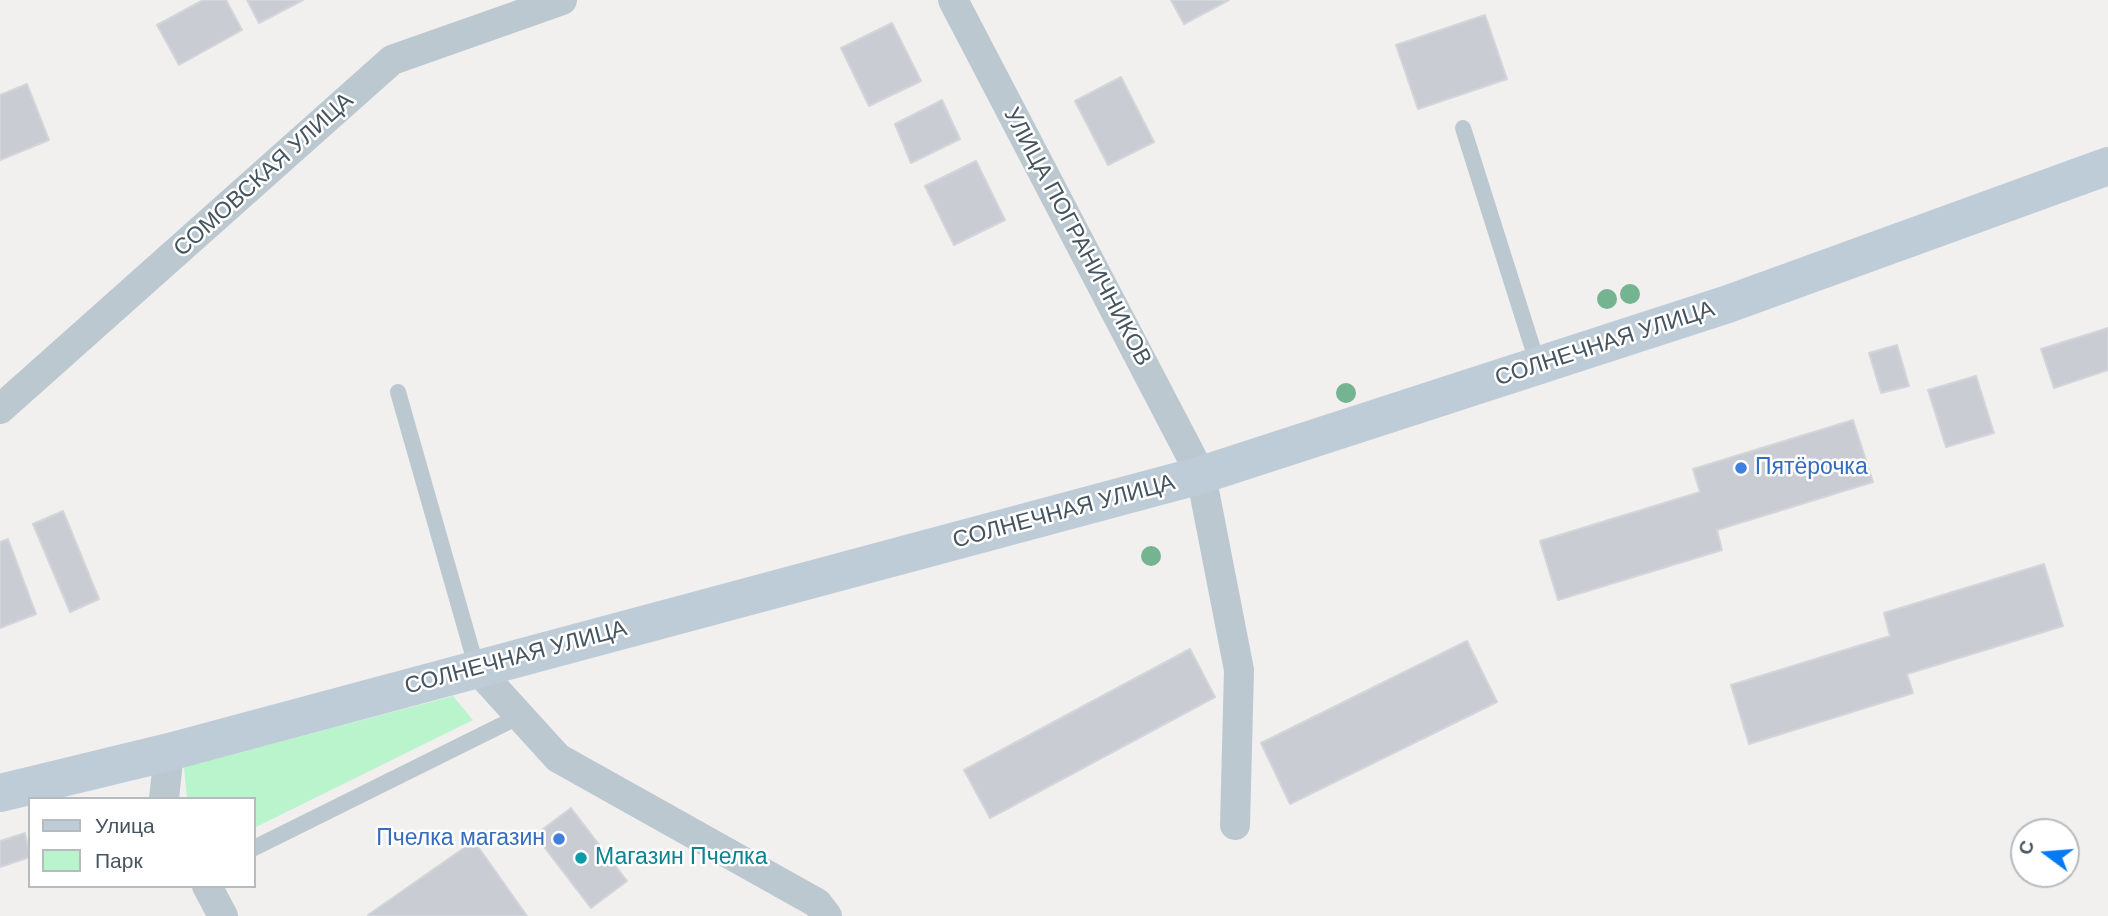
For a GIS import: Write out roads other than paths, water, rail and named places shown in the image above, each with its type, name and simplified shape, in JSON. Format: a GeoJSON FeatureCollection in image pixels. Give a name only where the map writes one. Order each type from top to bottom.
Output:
{"type":"FeatureCollection","features":[{"type":"Feature","properties":{"kind":"street","name":"СОМОВСКАЯ УЛИЦА"},"geometry":{"type":"LineString","coordinates":[[0,409],[392,61],[562,0]]}},
{"type":"Feature","properties":{"kind":"street","name":"УЛИЦА ПОГРАНИЧНИКОВ"},"geometry":{"type":"LineString","coordinates":[[953,0],[1201,475],[1239,670],[1235,825]]}},
{"type":"Feature","properties":{"kind":"street","name":"СОЛНЕЧНАЯ УЛИЦА"},"geometry":{"type":"LineString","coordinates":[[0,793],[169,752],[1201,475],[1728,304],[2108,166]]}},
{"type":"Feature","properties":{"kind":"street"},"geometry":{"type":"LineString","coordinates":[[477,669],[558,758],[817,903],[827,916]]}},
{"type":"Feature","properties":{"kind":"street"},"geometry":{"type":"LineString","coordinates":[[164,797],[169,752]]}},
{"type":"Feature","properties":{"kind":"street"},"geometry":{"type":"LineString","coordinates":[[208,888],[223,916]]}},
{"type":"Feature","properties":{"kind":"lane"},"geometry":{"type":"LineString","coordinates":[[1462,128],[1538,365]]}},
{"type":"Feature","properties":{"kind":"lane"},"geometry":{"type":"LineString","coordinates":[[398,392],[477,669]]}},
{"type":"Feature","properties":{"kind":"lane"},"geometry":{"type":"LineString","coordinates":[[256,847],[520,716]]}},
{"type":"Feature","properties":{"kind":"place","name":"Пятёрочка"},"geometry":{"type":"Point","coordinates":[1741,468]}},
{"type":"Feature","properties":{"kind":"place","name":"Пчелка магазин"},"geometry":{"type":"Point","coordinates":[559,839]}},
{"type":"Feature","properties":{"kind":"place","name":"Магазин Пчелка"},"geometry":{"type":"Point","coordinates":[581,858]}}]}
